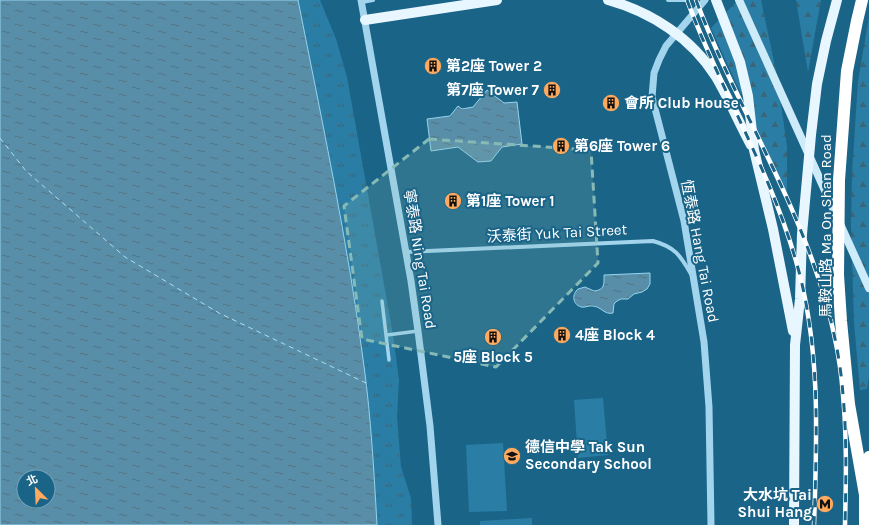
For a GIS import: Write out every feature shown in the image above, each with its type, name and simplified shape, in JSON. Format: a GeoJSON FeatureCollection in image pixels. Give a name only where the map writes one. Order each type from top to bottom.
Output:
{"type":"FeatureCollection","features":[{"type":"Feature","properties":{"kind":"highway"},"geometry":{"type":"LineString","coordinates":[[862,0],[869,13]]}},
{"type":"Feature","properties":{"kind":"highway","name":"馬鞍山路 Ma On Shan Road"},"geometry":{"type":"LineString","coordinates":[[862,0],[847,71],[844,98],[839,180],[838,275],[849,404],[865,495],[865,525]]}},
{"type":"Feature","properties":{"kind":"highway"},"geometry":{"type":"LineString","coordinates":[[865,495],[869,457]]}},
{"type":"Feature","properties":{"kind":"main road"},"geometry":{"type":"LineString","coordinates":[[366,20],[497,0]]}},
{"type":"Feature","properties":{"kind":"main road"},"geometry":{"type":"LineString","coordinates":[[608,0],[640,12],[672,31],[694,50],[715,76],[754,150]]}},
{"type":"Feature","properties":{"kind":"main road"},"geometry":{"type":"LineString","coordinates":[[716,0],[740,62],[749,105],[754,150],[773,229],[795,345]]}},
{"type":"Feature","properties":{"kind":"main road"},"geometry":{"type":"LineString","coordinates":[[739,0],[869,288]]}},
{"type":"Feature","properties":{"kind":"main road","name":"馬鞍山路 Ma On Shan Road"},"geometry":{"type":"LineString","coordinates":[[794,525],[795,345],[800,299],[802,234],[816,91],[826,41],[837,0]]}},
{"type":"Feature","properties":{"kind":"street"},"geometry":{"type":"LineString","coordinates":[[362,1],[373,0]]}},
{"type":"Feature","properties":{"kind":"street"},"geometry":{"type":"LineString","coordinates":[[668,0],[688,0]]}},
{"type":"Feature","properties":{"kind":"street","name":"恆泰路 Hang Tai Road"},"geometry":{"type":"LineString","coordinates":[[705,0],[666,46],[654,73],[652,97],[684,221],[704,342],[708,386],[710,437],[711,525]]}},
{"type":"Feature","properties":{"kind":"street","name":"寧泰路 Ning Tai Road"},"geometry":{"type":"LineString","coordinates":[[362,1],[406,252],[418,331],[430,426],[438,525]]}},
{"type":"Feature","properties":{"kind":"street","name":"沃泰街 Yuk Tai Street"},"geometry":{"type":"LineString","coordinates":[[406,252],[653,241],[667,246],[678,254],[694,277]]}},
{"type":"Feature","properties":{"kind":"street"},"geometry":{"type":"LineString","coordinates":[[382,301],[389,360]]}},
{"type":"Feature","properties":{"kind":"street"},"geometry":{"type":"LineString","coordinates":[[387,336],[418,331]]}},
{"type":"Feature","properties":{"kind":"highlighted area"},"geometry":{"type":"Polygon","coordinates":[[[429,139],[591,150],[598,263],[496,367],[362,339],[344,206],[429,139]]]}},
{"type":"Feature","properties":{"kind":"green space"},"geometry":{"type":"Polygon","coordinates":[[[298,0],[320,0],[336,39],[347,77],[393,335],[399,380],[397,417],[401,467],[411,498],[412,525],[377,525],[369,405],[358,320],[334,182],[298,0]]]}},
{"type":"Feature","properties":{"kind":"green space"},"geometry":{"type":"Polygon","coordinates":[[[738,0],[761,0],[777,76],[787,147],[787,195],[711,28],[738,0]]]}},
{"type":"Feature","properties":{"kind":"green space"},"geometry":{"type":"Polygon","coordinates":[[[796,0],[821,0],[808,72],[796,0]]]}},
{"type":"Feature","properties":{"kind":"green space"},"geometry":{"type":"Polygon","coordinates":[[[869,17],[869,376],[867,389],[860,390],[854,322],[851,225],[852,174],[858,81],[869,17]]]}},
{"type":"Feature","properties":{"kind":"green space"},"geometry":{"type":"Polygon","coordinates":[[[603,398],[608,455],[578,458],[574,400],[603,398]]]}},
{"type":"Feature","properties":{"kind":"green space"},"geometry":{"type":"Polygon","coordinates":[[[503,443],[507,511],[469,512],[466,445],[503,443]]]}},
{"type":"Feature","properties":{"kind":"green space"},"geometry":{"type":"Polygon","coordinates":[[[532,518],[532,525],[480,525],[480,521],[532,518]]]}},
{"type":"Feature","properties":{"kind":"water"},"geometry":{"type":"Polygon","coordinates":[[[0,0],[298,0],[334,182],[358,320],[369,405],[377,525],[0,525],[0,0]]]}},
{"type":"Feature","properties":{"kind":"water"},"geometry":{"type":"Polygon","coordinates":[[[487,90],[504,103],[517,102],[522,144],[502,147],[491,161],[478,162],[458,147],[431,151],[427,119],[450,116],[458,106],[462,109],[473,107],[487,90]]]}},
{"type":"Feature","properties":{"kind":"water"},"geometry":{"type":"Polygon","coordinates":[[[650,273],[650,284],[647,289],[634,294],[628,299],[621,299],[617,301],[614,304],[613,313],[607,313],[593,306],[578,306],[574,299],[578,289],[585,287],[594,291],[602,288],[604,284],[604,275],[650,273]]]}},
{"type":"Feature","properties":{"kind":"ferry route"},"geometry":{"type":"LineString","coordinates":[[0,138],[26,171],[125,257],[219,313],[366,383]]}},
{"type":"Feature","properties":{"kind":"railway"},"geometry":{"type":"LineString","coordinates":[[687,0],[714,66],[773,194],[796,261],[804,293],[810,326],[816,392],[814,525]]}},
{"type":"Feature","properties":{"kind":"railway"},"geometry":{"type":"LineString","coordinates":[[696,0],[725,68],[789,202],[803,236],[826,301],[834,332],[842,379],[846,444],[845,525]]}},
{"type":"Feature","properties":{"kind":"place","name":"第2座 Tower 2"},"geometry":{"type":"Point","coordinates":[433,66]}},
{"type":"Feature","properties":{"kind":"place","name":"第7座 Tower 7"},"geometry":{"type":"Point","coordinates":[552,90]}},
{"type":"Feature","properties":{"kind":"place","name":"會所 Club House"},"geometry":{"type":"Point","coordinates":[611,103]}},
{"type":"Feature","properties":{"kind":"place","name":"第6座 Tower 6"},"geometry":{"type":"Point","coordinates":[561,146]}},
{"type":"Feature","properties":{"kind":"place","name":"第1座 Tower 1"},"geometry":{"type":"Point","coordinates":[453,201]}},
{"type":"Feature","properties":{"kind":"place","name":"4座 Block 4"},"geometry":{"type":"Point","coordinates":[562,335]}},
{"type":"Feature","properties":{"kind":"place","name":"5座 Block 5"},"geometry":{"type":"Point","coordinates":[493,337]}},
{"type":"Feature","properties":{"kind":"place","name":"德信中學 Tak Sun Secondary School"},"geometry":{"type":"Point","coordinates":[512,456]}},
{"type":"Feature","properties":{"kind":"place","name":"大水坑 Tai Shui Hang"},"geometry":{"type":"Point","coordinates":[825,504]}}]}
